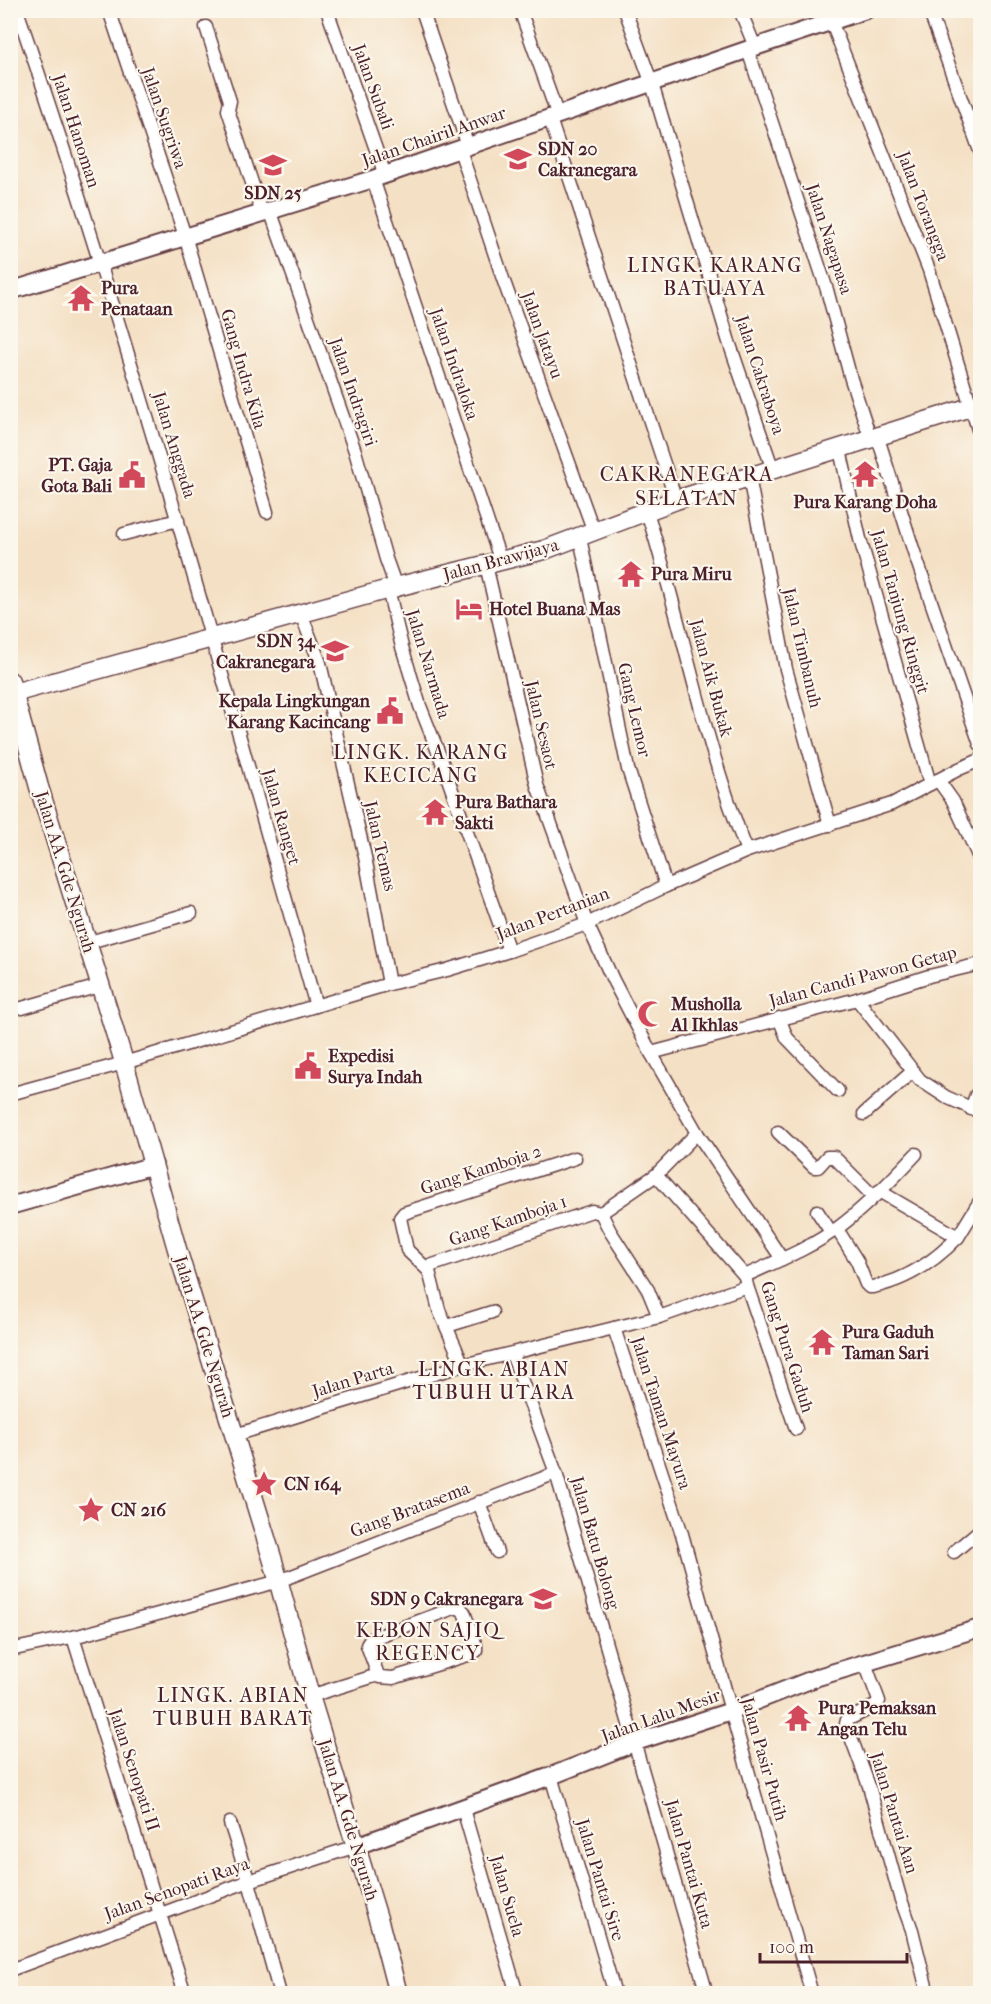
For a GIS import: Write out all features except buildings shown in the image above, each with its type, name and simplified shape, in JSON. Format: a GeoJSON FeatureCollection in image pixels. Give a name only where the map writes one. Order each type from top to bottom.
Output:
{"type":"FeatureCollection","features":[{"type":"Feature","properties":{"kind":"main road","name":"Jalan Brawijaya"},"geometry":{"type":"LineString","coordinates":[[12,689],[494,563],[587,535],[676,500],[976,406]]}},
{"type":"Feature","properties":{"kind":"main road","name":"Jalan AA. Gde Ngurah"},"geometry":{"type":"LineString","coordinates":[[12,689],[177,1249],[279,1581],[310,1696],[380,1925],[398,1994]]}},
{"type":"Feature","properties":{"kind":"street","name":"Jalan Hanoman"},"geometry":{"type":"LineString","coordinates":[[16,10],[100,263]]}},
{"type":"Feature","properties":{"kind":"street","name":"Jalan Sugriwa"},"geometry":{"type":"LineString","coordinates":[[109,10],[185,236]]}},
{"type":"Feature","properties":{"kind":"street","name":"Jalan Subali"},"geometry":{"type":"LineString","coordinates":[[327,10],[379,177]]}},
{"type":"Feature","properties":{"kind":"street","name":"Jalan Jatayu"},"geometry":{"type":"LineString","coordinates":[[422,10],[503,279],[587,535]]}},
{"type":"Feature","properties":{"kind":"street"},"geometry":{"type":"LineString","coordinates":[[519,10],[676,500]]}},
{"type":"Feature","properties":{"kind":"street","name":"Jalan Cakraboya"},"geometry":{"type":"LineString","coordinates":[[625,10],[652,84],[729,342],[773,470]]}},
{"type":"Feature","properties":{"kind":"street","name":"Jalan Nagapasa"},"geometry":{"type":"LineString","coordinates":[[740,10],[827,290],[851,379],[981,744]]}},
{"type":"Feature","properties":{"kind":"street","name":"Jalan Chairil Anwar"},"geometry":{"type":"LineString","coordinates":[[10,291],[379,177],[652,84],[849,13],[866,10]]}},
{"type":"Feature","properties":{"kind":"street"},"geometry":{"type":"LineString","coordinates":[[930,10],[981,151]]}},
{"type":"Feature","properties":{"kind":"street","name":"Jalan Torangga"},"geometry":{"type":"LineString","coordinates":[[831,21],[929,270],[976,406],[981,436]]}},
{"type":"Feature","properties":{"kind":"street","name":"Jalan Indragiri"},"geometry":{"type":"LineString","coordinates":[[206,27],[230,101],[228,110],[355,451],[392,588]]}},
{"type":"Feature","properties":{"kind":"street","name":"Jalan Indraloka"},"geometry":{"type":"LineString","coordinates":[[379,177],[494,563]]}},
{"type":"Feature","properties":{"kind":"street","name":"Gang Indra Kila"},"geometry":{"type":"LineString","coordinates":[[185,236],[267,512]]}},
{"type":"Feature","properties":{"kind":"street","name":"Jalan Anggada"},"geometry":{"type":"LineString","coordinates":[[100,263],[212,638]]}},
{"type":"Feature","properties":{"kind":"street","name":"Jalan Tanjung Ringgit"},"geometry":{"type":"LineString","coordinates":[[840,450],[860,539],[934,782],[952,801],[981,860]]}},
{"type":"Feature","properties":{"kind":"street","name":"Jalan Timbanuh"},"geometry":{"type":"LineString","coordinates":[[749,477],[786,669],[830,825]]}},
{"type":"Feature","properties":{"kind":"street","name":"Jalan Aik Bukak"},"geometry":{"type":"LineString","coordinates":[[647,512],[704,726],[724,792],[747,851]]}},
{"type":"Feature","properties":{"kind":"street"},"geometry":{"type":"LineString","coordinates":[[124,534],[178,520]]}},
{"type":"Feature","properties":{"kind":"street","name":"Gang Lemor"},"geometry":{"type":"LineString","coordinates":[[587,535],[628,769],[642,818],[666,886]]}},
{"type":"Feature","properties":{"kind":"street","name":"Jalan Sesaot"},"geometry":{"type":"LineString","coordinates":[[494,563],[537,785],[587,924],[651,1053],[697,1133],[782,1259]]}},
{"type":"Feature","properties":{"kind":"street","name":"Jalan Narmada"},"geometry":{"type":"LineString","coordinates":[[392,588],[402,647],[420,706],[509,951]]}},
{"type":"Feature","properties":{"kind":"street","name":"Jalan Temas"},"geometry":{"type":"LineString","coordinates":[[301,614],[320,663],[364,857],[389,984]]}},
{"type":"Feature","properties":{"kind":"street","name":"Jalan Ranget"},"geometry":{"type":"LineString","coordinates":[[212,638],[316,1006]]}},
{"type":"Feature","properties":{"kind":"street","name":"Jalan Pertanian"},"geometry":{"type":"LineString","coordinates":[[10,1094],[509,951],[587,924],[747,851],[892,804],[981,760]]}},
{"type":"Feature","properties":{"kind":"street"},"geometry":{"type":"LineString","coordinates":[[86,943],[191,914]]}},
{"type":"Feature","properties":{"kind":"street","name":"Jalan Candi Pawon Getap"},"geometry":{"type":"LineString","coordinates":[[651,1053],[857,999],[929,976],[981,964]]}},
{"type":"Feature","properties":{"kind":"street"},"geometry":{"type":"LineString","coordinates":[[22,1008],[99,986]]}},
{"type":"Feature","properties":{"kind":"street"},"geometry":{"type":"LineString","coordinates":[[857,999],[920,1080],[946,1097],[976,1110],[976,1095]]}},
{"type":"Feature","properties":{"kind":"street"},"geometry":{"type":"LineString","coordinates":[[779,1018],[786,1038],[838,1091]]}},
{"type":"Feature","properties":{"kind":"street"},"geometry":{"type":"LineString","coordinates":[[864,1114],[912,1072]]}},
{"type":"Feature","properties":{"kind":"street"},"geometry":{"type":"LineString","coordinates":[[778,1132],[814,1167],[818,1167],[827,1156],[834,1157],[876,1193],[958,1237]]}},
{"type":"Feature","properties":{"kind":"street"},"geometry":{"type":"LineString","coordinates":[[659,1317],[648,1290],[610,1232],[601,1213],[656,1176],[697,1133]]}},
{"type":"Feature","properties":{"kind":"street"},"geometry":{"type":"LineString","coordinates":[[614,1328],[659,1317],[746,1281],[834,1230],[916,1155]]}},
{"type":"Feature","properties":{"kind":"street","name":"Gang Kamboja 2"},"geometry":{"type":"LineString","coordinates":[[426,1267],[407,1251],[399,1218],[404,1214],[575,1158]]}},
{"type":"Feature","properties":{"kind":"street"},"geometry":{"type":"LineString","coordinates":[[10,1206],[154,1165]]}},
{"type":"Feature","properties":{"kind":"street"},"geometry":{"type":"LineString","coordinates":[[656,1176],[746,1281]]}},
{"type":"Feature","properties":{"kind":"street"},"geometry":{"type":"LineString","coordinates":[[817,1211],[856,1261],[869,1287],[879,1286],[920,1268],[946,1250],[958,1237],[981,1201]]}},
{"type":"Feature","properties":{"kind":"street","name":"Gang Kamboja 1"},"geometry":{"type":"LineString","coordinates":[[426,1267],[592,1211],[601,1213]]}},
{"type":"Feature","properties":{"kind":"street"},"geometry":{"type":"LineString","coordinates":[[426,1267],[439,1310],[464,1365]]}},
{"type":"Feature","properties":{"kind":"street","name":"Gang Pura Gaduh"},"geometry":{"type":"LineString","coordinates":[[746,1281],[796,1429]]}},
{"type":"Feature","properties":{"kind":"street"},"geometry":{"type":"LineString","coordinates":[[447,1326],[492,1312]]}},
{"type":"Feature","properties":{"kind":"street","name":"Jalan Taman Mayura"},"geometry":{"type":"LineString","coordinates":[[515,1353],[614,1328],[682,1534]]}},
{"type":"Feature","properties":{"kind":"street","name":"Jalan Parta"},"geometry":{"type":"LineString","coordinates":[[235,1435],[464,1365],[515,1353]]}},
{"type":"Feature","properties":{"kind":"street","name":"Jalan Batu Bolong"},"geometry":{"type":"LineString","coordinates":[[515,1353],[556,1473],[635,1744]]}},
{"type":"Feature","properties":{"kind":"street","name":"Gang Bratasema"},"geometry":{"type":"LineString","coordinates":[[10,1650],[73,1637],[279,1581],[556,1473]]}},
{"type":"Feature","properties":{"kind":"street"},"geometry":{"type":"LineString","coordinates":[[479,1502],[497,1552]]}},
{"type":"Feature","properties":{"kind":"street"},"geometry":{"type":"LineString","coordinates":[[954,1552],[981,1530]]}},
{"type":"Feature","properties":{"kind":"street","name":"Jalan Pasir Putih"},"geometry":{"type":"LineString","coordinates":[[682,1534],[812,1994]]}},
{"type":"Feature","properties":{"kind":"street"},"geometry":{"type":"LineString","coordinates":[[310,1696],[378,1675],[393,1678],[474,1653],[476,1646],[465,1612],[460,1608],[454,1608],[371,1639],[367,1645],[378,1675]]}},
{"type":"Feature","properties":{"kind":"street","name":"Jalan Lalu Mesir"},"geometry":{"type":"LineString","coordinates":[[356,1846],[731,1711],[818,1677],[981,1628]]}},
{"type":"Feature","properties":{"kind":"street","name":"Jalan Senopati II"},"geometry":{"type":"LineString","coordinates":[[73,1637],[185,1994]]}},
{"type":"Feature","properties":{"kind":"street","name":"Jalan Pantai Aan"},"geometry":{"type":"LineString","coordinates":[[865,1663],[879,1701],[877,1705],[847,1720],[846,1724],[869,1786],[900,1897],[915,1939],[928,1994]]}},
{"type":"Feature","properties":{"kind":"street","name":"Jalan Pantai Kuta"},"geometry":{"type":"LineString","coordinates":[[635,1744],[707,1994]]}},
{"type":"Feature","properties":{"kind":"street","name":"Jalan Pantai Sire"},"geometry":{"type":"LineString","coordinates":[[551,1776],[615,1994]]}},
{"type":"Feature","properties":{"kind":"street","name":"Jalan Suela"},"geometry":{"type":"LineString","coordinates":[[463,1809],[517,1994]]}},
{"type":"Feature","properties":{"kind":"street"},"geometry":{"type":"LineString","coordinates":[[230,1823],[280,1994]]}},
{"type":"Feature","properties":{"kind":"street","name":"Jalan Senopati Raya"},"geometry":{"type":"LineString","coordinates":[[10,1970],[249,1882],[356,1846]]}},
{"type":"Feature","properties":{"kind":"place","name":"SDN 20 Cakranegara"},"geometry":{"type":"Point","coordinates":[518,159]}},
{"type":"Feature","properties":{"kind":"place","name":"SDN 25"},"geometry":{"type":"Point","coordinates":[273,165]}},
{"type":"Feature","properties":{"kind":"place","name":"Pura Penataan"},"geometry":{"type":"Point","coordinates":[81,298]}},
{"type":"Feature","properties":{"kind":"place","name":"Pura Karang Doha"},"geometry":{"type":"Point","coordinates":[865,474]}},
{"type":"Feature","properties":{"kind":"place","name":"PT. Gaja Gota Bali"},"geometry":{"type":"Point","coordinates":[132,475]}},
{"type":"Feature","properties":{"kind":"place","name":"Pura Miru"},"geometry":{"type":"Point","coordinates":[631,574]}},
{"type":"Feature","properties":{"kind":"place","name":"Hotel Buana Mas"},"geometry":{"type":"Point","coordinates":[469,609]}},
{"type":"Feature","properties":{"kind":"place","name":"SDN 34 Cakranegara"},"geometry":{"type":"Point","coordinates":[335,651]}},
{"type":"Feature","properties":{"kind":"place","name":"Kepala Lingkungan Karang Kacincang"},"geometry":{"type":"Point","coordinates":[390,711]}},
{"type":"Feature","properties":{"kind":"place","name":"Pura Bathara Sakti"},"geometry":{"type":"Point","coordinates":[435,812]}},
{"type":"Feature","properties":{"kind":"place","name":"Musholla Al Ikhlas"},"geometry":{"type":"Point","coordinates":[651,1014]}},
{"type":"Feature","properties":{"kind":"place","name":"Expedisi Surya Indah"},"geometry":{"type":"Point","coordinates":[308,1066]}},
{"type":"Feature","properties":{"kind":"place","name":"Pura Gaduh Taman Sari"},"geometry":{"type":"Point","coordinates":[822,1342]}},
{"type":"Feature","properties":{"kind":"place","name":"CN 164"},"geometry":{"type":"Point","coordinates":[264,1484]}},
{"type":"Feature","properties":{"kind":"place","name":"CN 216"},"geometry":{"type":"Point","coordinates":[91,1510]}},
{"type":"Feature","properties":{"kind":"place","name":"SDN 9 Cakranegara"},"geometry":{"type":"Point","coordinates":[543,1599]}},
{"type":"Feature","properties":{"kind":"place","name":"Pura Pemaksan Angan Telu"},"geometry":{"type":"Point","coordinates":[798,1718]}},
{"type":"Feature","properties":{"kind":"district","name":"LINGK. KARANG BATUAYA"},"geometry":{"type":"Point","coordinates":[715,276]}},
{"type":"Feature","properties":{"kind":"district","name":"CAKRANEGARA SELATAN"},"geometry":{"type":"Point","coordinates":[687,486]}},
{"type":"Feature","properties":{"kind":"district","name":"LINGK. KARANG KECICANG"},"geometry":{"type":"Point","coordinates":[421,764]}},
{"type":"Feature","properties":{"kind":"district","name":"LINGK. ABIAN TUBUH UTARA"},"geometry":{"type":"Point","coordinates":[494,1380]}},
{"type":"Feature","properties":{"kind":"district","name":"KEBON SAJIQ REGENCY"},"geometry":{"type":"Point","coordinates":[428,1642]}},
{"type":"Feature","properties":{"kind":"district","name":"LINGK. ABIAN TUBUH BARAT"},"geometry":{"type":"Point","coordinates":[233,1706]}}]}
